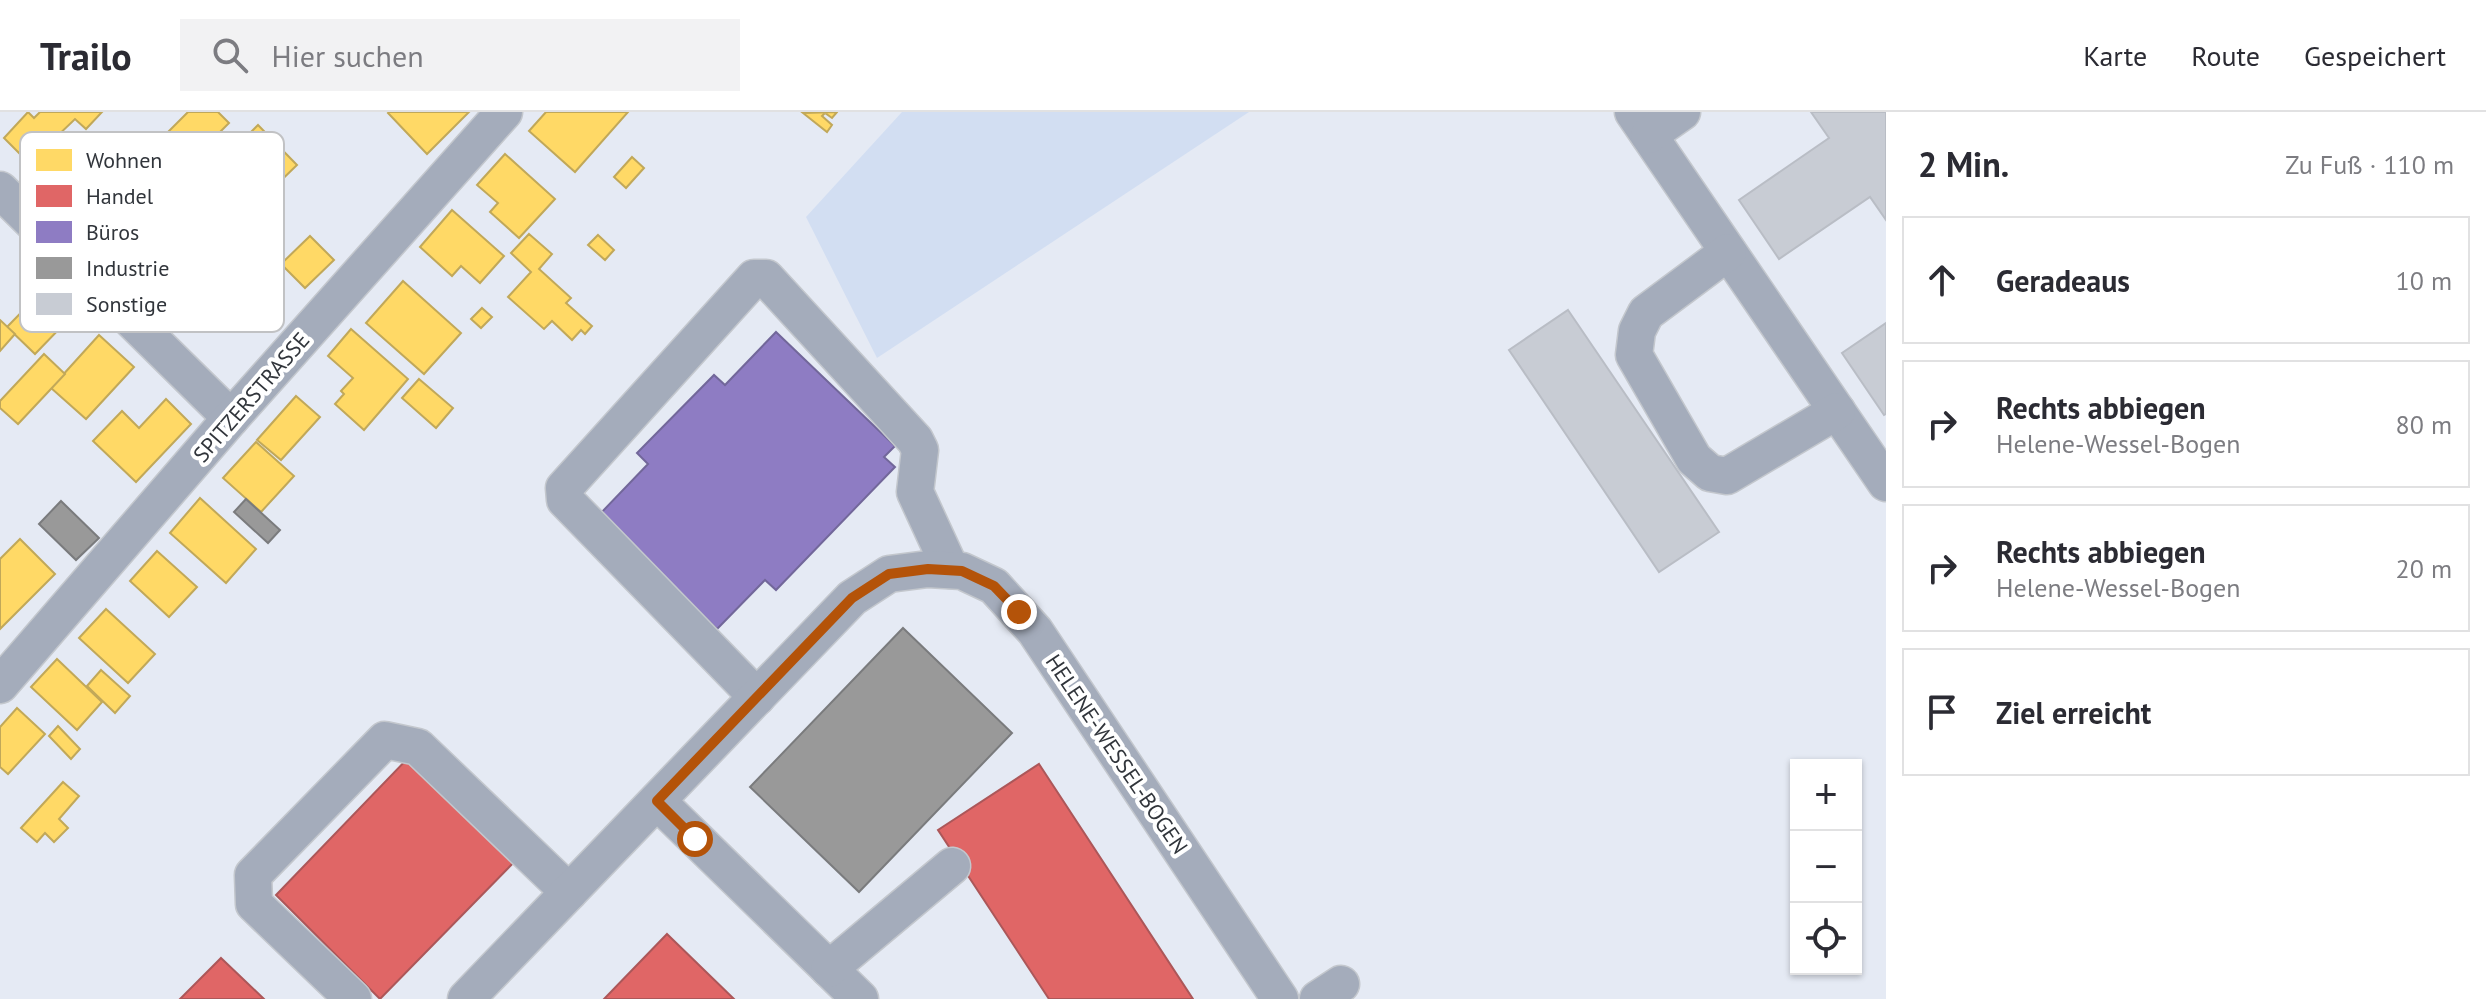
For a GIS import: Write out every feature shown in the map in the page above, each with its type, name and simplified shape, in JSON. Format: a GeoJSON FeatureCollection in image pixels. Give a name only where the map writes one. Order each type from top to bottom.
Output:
{"type":"FeatureCollection","features":[{"type":"Feature","properties":{"kind":"street","name":"SPITZERSTRASSE"},"geometry":{"type":"LineString","coordinates":[[0,685],[231,418],[504,112]]}},
{"type":"Feature","properties":{"kind":"street"},"geometry":{"type":"LineString","coordinates":[[1682,112],[1641,123],[1886,483]]}},
{"type":"Feature","properties":{"kind":"street"},"geometry":{"type":"LineString","coordinates":[[0,190],[20,210]]}},
{"type":"Feature","properties":{"kind":"street"},"geometry":{"type":"LineString","coordinates":[[1728,252],[1646,313],[1637,331],[1634,355],[1694,459],[1710,473],[1727,476],[1837,411]]}},
{"type":"Feature","properties":{"kind":"street"},"geometry":{"type":"LineString","coordinates":[[757,697],[565,500],[564,488],[754,278],[766,278],[915,440],[920,450],[915,492],[951,570]]}},
{"type":"Feature","properties":{"kind":"street"},"geometry":{"type":"LineString","coordinates":[[144,332],[231,418]]}},
{"type":"Feature","properties":{"kind":"street","name":"HELENE-WESSEL-BOGEN"},"geometry":{"type":"LineString","coordinates":[[466,999],[852,598],[889,574],[928,569],[962,571],[994,586],[1035,631],[1280,999]]}},
{"type":"Feature","properties":{"kind":"street"},"geometry":{"type":"LineString","coordinates":[[353,999],[254,904],[253,875],[385,740],[418,747],[569,892]]}},
{"type":"Feature","properties":{"kind":"street"},"geometry":{"type":"LineString","coordinates":[[657,801],[860,999]]}},
{"type":"Feature","properties":{"kind":"street"},"geometry":{"type":"LineString","coordinates":[[829,969],[952,866]]}},
{"type":"Feature","properties":{"kind":"shaded area"},"geometry":{"type":"Polygon","coordinates":[[[902,112],[1249,112],[877,358],[806,217],[902,112]]]}},
{"type":"Feature","properties":{"kind":"building: Wohnen"},"geometry":{"type":"Polygon","coordinates":[[[28,112],[34,118],[40,112],[102,112],[86,129],[75,119],[61,132],[20,132],[20,154],[4,138],[28,112]]]}},
{"type":"Feature","properties":{"kind":"building: Wohnen"},"geometry":{"type":"Polygon","coordinates":[[[188,112],[218,112],[229,123],[220,132],[168,132],[188,112]]]}},
{"type":"Feature","properties":{"kind":"building: Wohnen"},"geometry":{"type":"Polygon","coordinates":[[[389,112],[469,112],[427,154],[389,112]]]}},
{"type":"Feature","properties":{"kind":"building: Wohnen"},"geometry":{"type":"Polygon","coordinates":[[[546,112],[628,112],[575,172],[529,131],[546,112]]]}},
{"type":"Feature","properties":{"kind":"building: Wohnen"},"geometry":{"type":"Polygon","coordinates":[[[837,112],[832,118],[825,113],[822,116],[832,125],[827,132],[803,113],[837,112]]]}},
{"type":"Feature","properties":{"kind":"building: Wohnen"},"geometry":{"type":"Polygon","coordinates":[[[258,125],[265,132],[251,132],[258,125]]]}},
{"type":"Feature","properties":{"kind":"building: Wohnen"},"geometry":{"type":"Polygon","coordinates":[[[284,152],[297,165],[284,178],[284,152]]]}},
{"type":"Feature","properties":{"kind":"building: Wohnen"},"geometry":{"type":"Polygon","coordinates":[[[505,154],[555,199],[519,238],[490,212],[498,203],[477,185],[505,154]]]}},
{"type":"Feature","properties":{"kind":"building: Wohnen"},"geometry":{"type":"Polygon","coordinates":[[[632,157],[644,168],[626,188],[614,177],[632,157]]]}},
{"type":"Feature","properties":{"kind":"building: Wohnen"},"geometry":{"type":"Polygon","coordinates":[[[452,210],[504,256],[480,283],[461,266],[452,276],[420,247],[452,210]]]}},
{"type":"Feature","properties":{"kind":"building: Wohnen"},"geometry":{"type":"Polygon","coordinates":[[[529,234],[552,254],[539,269],[571,298],[566,303],[592,326],[585,334],[581,330],[572,340],[552,321],[544,329],[508,297],[531,272],[511,253],[529,234]]]}},
{"type":"Feature","properties":{"kind":"building: Wohnen"},"geometry":{"type":"Polygon","coordinates":[[[598,235],[614,250],[605,260],[588,245],[598,235]]]}},
{"type":"Feature","properties":{"kind":"building: Wohnen"},"geometry":{"type":"Polygon","coordinates":[[[310,236],[334,260],[305,288],[284,267],[284,261],[310,236]]]}},
{"type":"Feature","properties":{"kind":"building: Wohnen"},"geometry":{"type":"Polygon","coordinates":[[[403,281],[461,333],[424,374],[366,323],[403,281]]]}},
{"type":"Feature","properties":{"kind":"building: Wohnen"},"geometry":{"type":"Polygon","coordinates":[[[482,308],[492,317],[481,328],[471,319],[482,308]]]}},
{"type":"Feature","properties":{"kind":"building: Wohnen"},"geometry":{"type":"Polygon","coordinates":[[[20,314],[20,332],[56,332],[35,354],[7,327],[20,314]]]}},
{"type":"Feature","properties":{"kind":"building: Wohnen"},"geometry":{"type":"Polygon","coordinates":[[[0,320],[15,334],[0,351],[0,320]]]}},
{"type":"Feature","properties":{"kind":"building: Wohnen"},"geometry":{"type":"Polygon","coordinates":[[[351,329],[408,379],[364,430],[335,404],[344,394],[341,391],[353,378],[328,356],[351,329]]]}},
{"type":"Feature","properties":{"kind":"building: Wohnen"},"geometry":{"type":"Polygon","coordinates":[[[99,335],[134,367],[86,419],[51,388],[99,335]]]}},
{"type":"Feature","properties":{"kind":"building: Wohnen"},"geometry":{"type":"Polygon","coordinates":[[[44,354],[65,374],[18,424],[0,408],[0,401],[44,354]]]}},
{"type":"Feature","properties":{"kind":"building: Wohnen"},"geometry":{"type":"Polygon","coordinates":[[[419,379],[453,408],[436,428],[402,398],[419,379]]]}},
{"type":"Feature","properties":{"kind":"building: Wohnen"},"geometry":{"type":"Polygon","coordinates":[[[296,396],[320,417],[281,460],[257,440],[296,396]]]}},
{"type":"Feature","properties":{"kind":"building: Wohnen"},"geometry":{"type":"Polygon","coordinates":[[[166,399],[191,424],[136,482],[93,441],[122,411],[139,428],[166,399]]]}},
{"type":"Feature","properties":{"kind":"building: Wohnen"},"geometry":{"type":"Polygon","coordinates":[[[256,442],[294,476],[261,512],[223,478],[256,442]]]}},
{"type":"Feature","properties":{"kind":"building: Wohnen"},"geometry":{"type":"Polygon","coordinates":[[[200,498],[256,549],[226,583],[170,533],[200,498]]]}},
{"type":"Feature","properties":{"kind":"building: Wohnen"},"geometry":{"type":"Polygon","coordinates":[[[20,539],[55,574],[0,629],[0,559],[20,539]]]}},
{"type":"Feature","properties":{"kind":"building: Wohnen"},"geometry":{"type":"Polygon","coordinates":[[[157,551],[197,587],[169,617],[130,581],[157,551]]]}},
{"type":"Feature","properties":{"kind":"building: Wohnen"},"geometry":{"type":"Polygon","coordinates":[[[106,609],[155,654],[128,683],[79,638],[106,609]]]}},
{"type":"Feature","properties":{"kind":"building: Wohnen"},"geometry":{"type":"Polygon","coordinates":[[[57,659],[102,702],[77,730],[31,687],[57,659]]]}},
{"type":"Feature","properties":{"kind":"building: Wohnen"},"geometry":{"type":"Polygon","coordinates":[[[101,670],[130,696],[115,713],[87,686],[101,670]]]}},
{"type":"Feature","properties":{"kind":"building: Wohnen"},"geometry":{"type":"Polygon","coordinates":[[[17,708],[45,734],[8,774],[0,767],[0,727],[17,708]]]}},
{"type":"Feature","properties":{"kind":"building: Wohnen"},"geometry":{"type":"Polygon","coordinates":[[[58,726],[80,749],[71,759],[49,736],[58,726]]]}},
{"type":"Feature","properties":{"kind":"building: Wohnen"},"geometry":{"type":"Polygon","coordinates":[[[63,782],[79,796],[59,819],[68,828],[54,842],[45,833],[37,842],[21,828],[63,782]]]}},
{"type":"Feature","properties":{"kind":"building: Handel"},"geometry":{"type":"Polygon","coordinates":[[[411,755],[520,856],[380,999],[276,895],[411,755]]]}},
{"type":"Feature","properties":{"kind":"building: Handel"},"geometry":{"type":"Polygon","coordinates":[[[1039,764],[1193,999],[1049,999],[938,830],[1039,764]]]}},
{"type":"Feature","properties":{"kind":"building: Handel"},"geometry":{"type":"Polygon","coordinates":[[[667,934],[734,999],[604,999],[667,934]]]}},
{"type":"Feature","properties":{"kind":"building: Handel"},"geometry":{"type":"Polygon","coordinates":[[[221,958],[264,999],[180,999],[221,958]]]}},
{"type":"Feature","properties":{"kind":"building: Büros"},"geometry":{"type":"Polygon","coordinates":[[[776,332],[895,446],[884,457],[895,467],[776,590],[765,580],[717,629],[599,515],[648,464],[637,453],[714,375],[725,385],[776,332]]]}},
{"type":"Feature","properties":{"kind":"building: Industrie"},"geometry":{"type":"Polygon","coordinates":[[[246,499],[280,530],[268,543],[234,512],[246,499]]]}},
{"type":"Feature","properties":{"kind":"building: Industrie"},"geometry":{"type":"Polygon","coordinates":[[[61,501],[99,538],[76,560],[39,524],[61,501]]]}},
{"type":"Feature","properties":{"kind":"building: Industrie"},"geometry":{"type":"Polygon","coordinates":[[[903,628],[1012,733],[859,892],[750,787],[903,628]]]}},
{"type":"Feature","properties":{"kind":"building: Sonstige"},"geometry":{"type":"Polygon","coordinates":[[[1811,112],[1886,112],[1886,220],[1870,197],[1779,259],[1739,200],[1829,138],[1811,112]]]}},
{"type":"Feature","properties":{"kind":"building: Sonstige"},"geometry":{"type":"Polygon","coordinates":[[[1568,310],[1719,532],[1659,572],[1509,350],[1568,310]]]}},
{"type":"Feature","properties":{"kind":"building: Sonstige"},"geometry":{"type":"Polygon","coordinates":[[[1886,323],[1886,414],[1884,415],[1842,353],[1886,323]]]}},
{"type":"Feature","properties":{"kind":"route"},"geometry":{"type":"LineString","coordinates":[[695,839],[657,801],[852,598],[889,574],[928,569],[962,571],[994,586],[1019,612]]}}]}
